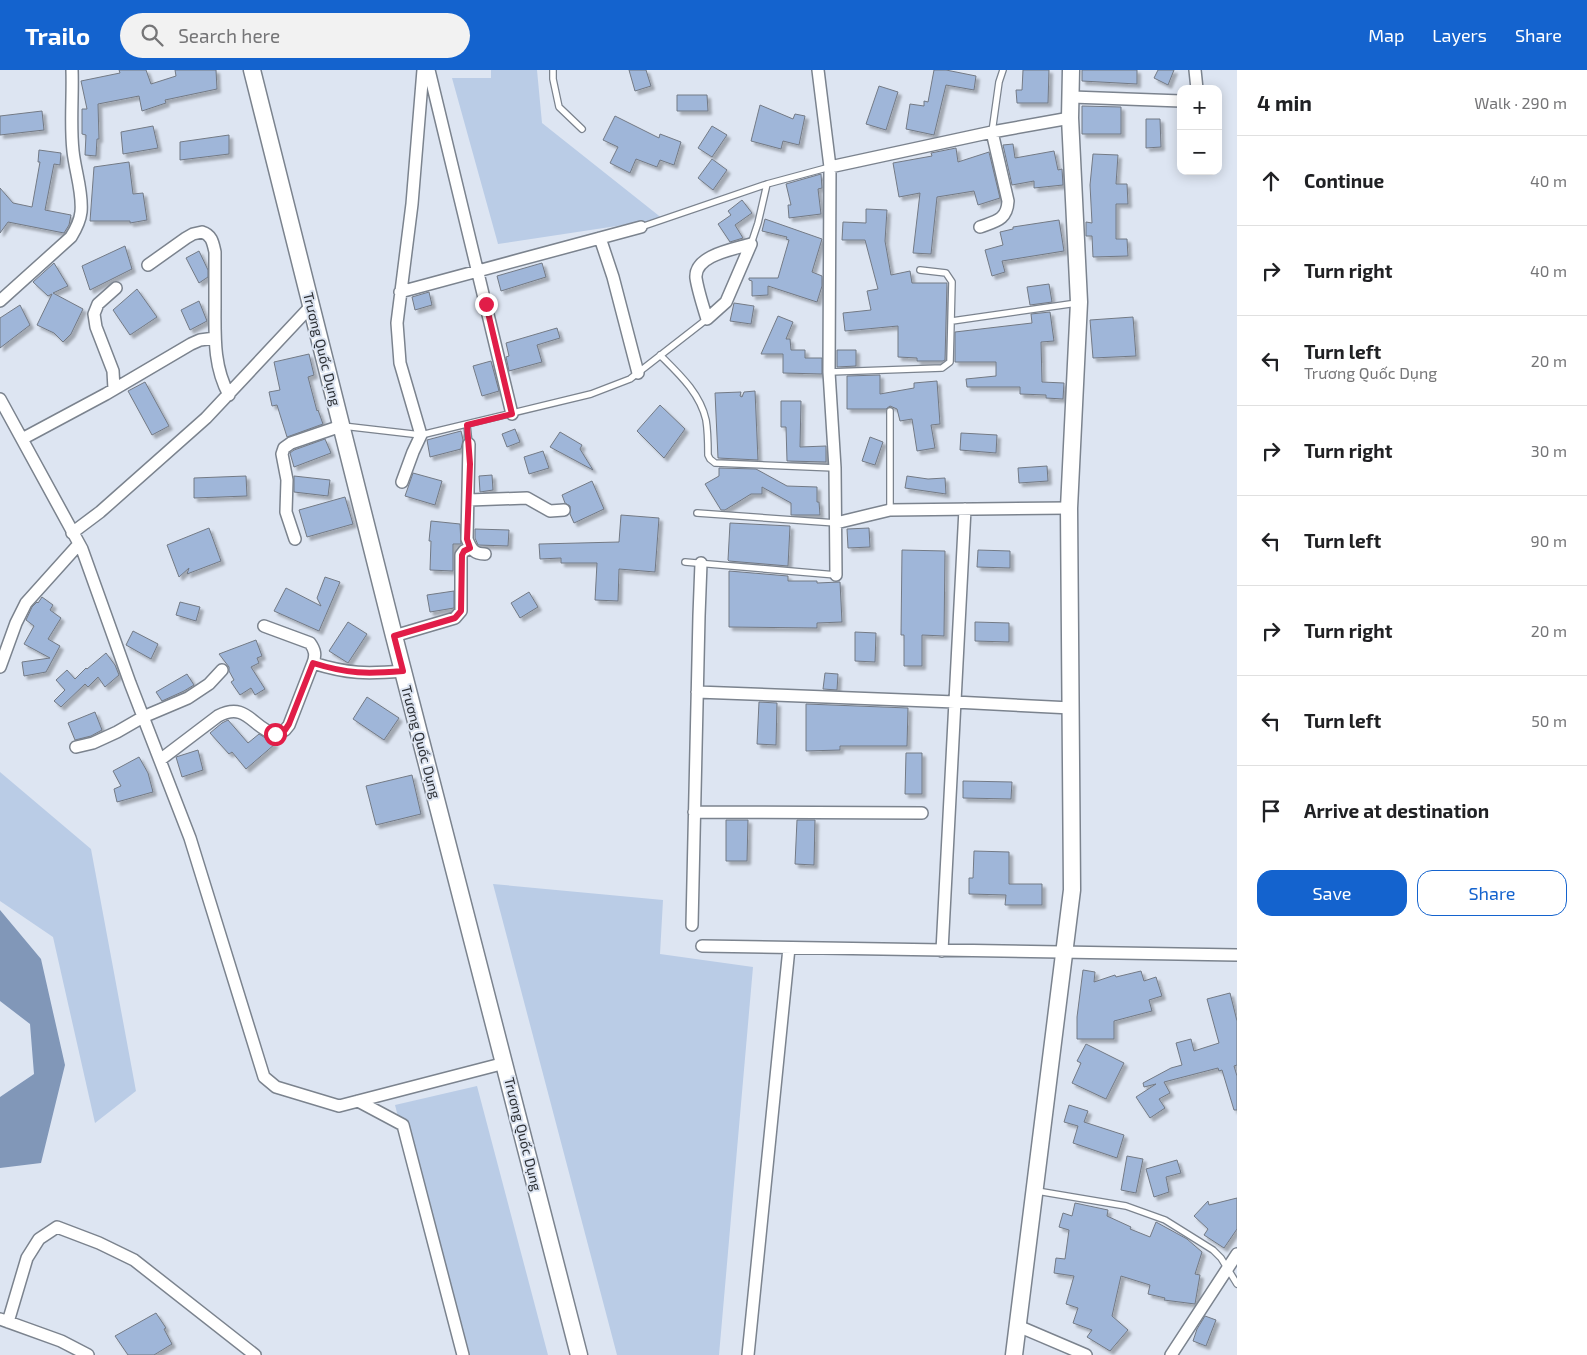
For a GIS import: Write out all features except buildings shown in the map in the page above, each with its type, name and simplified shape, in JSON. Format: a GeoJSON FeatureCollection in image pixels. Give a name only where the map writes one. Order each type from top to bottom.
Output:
{"type":"FeatureCollection","features":[{"type":"Feature","properties":{"kind":"street"},"geometry":{"type":"LineString","coordinates":[[0,301],[71,237],[80,217],[81,200],[74,164],[72,139],[72,70]]}},
{"type":"Feature","properties":{"kind":"street","name":"Trương Quốc Dụng"},"geometry":{"type":"LineString","coordinates":[[252,70],[394,636],[579,1355]]}},
{"type":"Feature","properties":{"kind":"street"},"geometry":{"type":"LineString","coordinates":[[402,482],[421,435],[398,352],[397,323],[412,204],[424,70]]}},
{"type":"Feature","properties":{"kind":"street"},"geometry":{"type":"LineString","coordinates":[[429,70],[512,414]]}},
{"type":"Feature","properties":{"kind":"street"},"geometry":{"type":"LineString","coordinates":[[818,70],[830,167],[829,372],[835,468],[836,575]]}},
{"type":"Feature","properties":{"kind":"street"},"geometry":{"type":"LineString","coordinates":[[1014,1355],[1072,890],[1069,508],[1079,302],[1070,118],[1072,97],[1071,70]]}},
{"type":"Feature","properties":{"kind":"street"},"geometry":{"type":"LineString","coordinates":[[1195,70],[1197,85]]}},
{"type":"Feature","properties":{"kind":"street"},"geometry":{"type":"LineString","coordinates":[[1072,97],[1177,101]]}},
{"type":"Feature","properties":{"kind":"street"},"geometry":{"type":"LineString","coordinates":[[830,167],[992,132],[1070,118]]}},
{"type":"Feature","properties":{"kind":"street"},"geometry":{"type":"LineString","coordinates":[[980,227],[1002,218],[1007,209],[1008,200],[992,132]]}},
{"type":"Feature","properties":{"kind":"street"},"geometry":{"type":"LineString","coordinates":[[400,292],[641,227]]}},
{"type":"Feature","properties":{"kind":"street"},"geometry":{"type":"LineString","coordinates":[[148,265],[193,234],[202,232],[210,236],[215,252],[215,338],[220,373],[229,395]]}},
{"type":"Feature","properties":{"kind":"street"},"geometry":{"type":"LineString","coordinates":[[600,238],[614,277],[638,373]]}},
{"type":"Feature","properties":{"kind":"street"},"geometry":{"type":"LineString","coordinates":[[751,244],[726,302],[707,319],[696,277],[699,265],[709,258],[751,244]]}},
{"type":"Feature","properties":{"kind":"street"},"geometry":{"type":"LineString","coordinates":[[114,389],[113,371],[96,327],[94,314],[98,304],[116,288]]}},
{"type":"Feature","properties":{"kind":"street"},"geometry":{"type":"LineString","coordinates":[[72,533],[100,512],[162,458],[229,395],[311,306]]}},
{"type":"Feature","properties":{"kind":"street"},"geometry":{"type":"LineString","coordinates":[[22,439],[191,344],[200,340],[215,338]]}},
{"type":"Feature","properties":{"kind":"street"},"geometry":{"type":"LineString","coordinates":[[0,399],[79,544],[190,838],[264,1077],[276,1087],[339,1106],[505,1063]]}},
{"type":"Feature","properties":{"kind":"street"},"geometry":{"type":"LineString","coordinates":[[295,539],[286,512],[287,480],[282,454],[284,448],[291,443],[341,426]]}},
{"type":"Feature","properties":{"kind":"street"},"geometry":{"type":"LineString","coordinates":[[469,444],[467,539],[470,548],[475,553],[485,554]]}},
{"type":"Feature","properties":{"kind":"street"},"geometry":{"type":"LineString","coordinates":[[469,500],[527,498],[550,511],[564,510]]}},
{"type":"Feature","properties":{"kind":"street"},"geometry":{"type":"LineString","coordinates":[[836,523],[890,510],[1069,508]]}},
{"type":"Feature","properties":{"kind":"street"},"geometry":{"type":"LineString","coordinates":[[942,951],[965,509]]}},
{"type":"Feature","properties":{"kind":"street"},"geometry":{"type":"LineString","coordinates":[[0,667],[16,623],[26,603],[79,544]]}},
{"type":"Feature","properties":{"kind":"street"},"geometry":{"type":"LineString","coordinates":[[394,636],[455,618],[460,614],[462,555],[464,551],[470,548]]}},
{"type":"Feature","properties":{"kind":"street"},"geometry":{"type":"LineString","coordinates":[[692,926],[702,563]]}},
{"type":"Feature","properties":{"kind":"street"},"geometry":{"type":"LineString","coordinates":[[160,760],[218,716],[229,712],[242,712],[275,734],[285,730],[313,663],[314,648],[310,644],[264,626]]}},
{"type":"Feature","properties":{"kind":"street"},"geometry":{"type":"LineString","coordinates":[[313,663],[362,674],[403,671]]}},
{"type":"Feature","properties":{"kind":"street"},"geometry":{"type":"LineString","coordinates":[[76,747],[93,743],[143,717],[188,698],[203,689],[222,670]]}},
{"type":"Feature","properties":{"kind":"street"},"geometry":{"type":"LineString","coordinates":[[697,692],[1070,708]]}},
{"type":"Feature","properties":{"kind":"street"},"geometry":{"type":"LineString","coordinates":[[694,812],[922,813]]}},
{"type":"Feature","properties":{"kind":"street"},"geometry":{"type":"LineString","coordinates":[[702,946],[1237,955]]}},
{"type":"Feature","properties":{"kind":"street"},"geometry":{"type":"LineString","coordinates":[[748,1355],[789,948]]}},
{"type":"Feature","properties":{"kind":"street"},"geometry":{"type":"LineString","coordinates":[[358,1101],[403,1125],[463,1355]]}},
{"type":"Feature","properties":{"kind":"street"},"geometry":{"type":"LineString","coordinates":[[88,1355],[61,1340],[4,1320],[27,1258],[39,1239],[57,1228],[99,1243],[134,1260],[255,1355]]}},
{"type":"Feature","properties":{"kind":"street"},"geometry":{"type":"LineString","coordinates":[[1171,1355],[1237,1254]]}},
{"type":"Feature","properties":{"kind":"street"},"geometry":{"type":"LineString","coordinates":[[1018,1326],[1086,1355]]}},
{"type":"Feature","properties":{"kind":"lane"},"geometry":{"type":"LineString","coordinates":[[553,70],[553,80],[559,107],[582,129]]}},
{"type":"Feature","properties":{"kind":"lane"},"geometry":{"type":"LineString","coordinates":[[992,132],[999,82],[1003,70]]}},
{"type":"Feature","properties":{"kind":"lane"},"geometry":{"type":"LineString","coordinates":[[641,227],[767,184],[830,167]]}},
{"type":"Feature","properties":{"kind":"lane"},"geometry":{"type":"LineString","coordinates":[[751,244],[767,184]]}},
{"type":"Feature","properties":{"kind":"lane"},"geometry":{"type":"LineString","coordinates":[[829,372],[942,368],[950,362],[952,282],[946,273],[920,270]]}},
{"type":"Feature","properties":{"kind":"lane"},"geometry":{"type":"LineString","coordinates":[[952,321],[1079,302]]}},
{"type":"Feature","properties":{"kind":"lane"},"geometry":{"type":"LineString","coordinates":[[341,426],[421,435],[591,394],[624,383],[707,319]]}},
{"type":"Feature","properties":{"kind":"lane"},"geometry":{"type":"LineString","coordinates":[[660,355],[690,386],[699,399],[707,423],[708,455],[715,463],[835,468]]}},
{"type":"Feature","properties":{"kind":"lane"},"geometry":{"type":"LineString","coordinates":[[890,411],[890,510]]}},
{"type":"Feature","properties":{"kind":"lane"},"geometry":{"type":"LineString","coordinates":[[467,425],[469,444]]}},
{"type":"Feature","properties":{"kind":"lane"},"geometry":{"type":"LineString","coordinates":[[697,513],[836,523]]}},
{"type":"Feature","properties":{"kind":"lane"},"geometry":{"type":"LineString","coordinates":[[685,562],[836,575]]}},
{"type":"Feature","properties":{"kind":"lane"},"geometry":{"type":"LineString","coordinates":[[1034,1191],[1126,1206],[1150,1214],[1175,1226],[1213,1250],[1228,1267],[1237,1284]]}},
{"type":"Feature","properties":{"kind":"shaded area"},"geometry":{"type":"Polygon","coordinates":[[[491,70],[537,70],[542,123],[663,219],[498,244],[452,78],[491,78],[491,70]]]}},
{"type":"Feature","properties":{"kind":"shaded area"},"geometry":{"type":"Polygon","coordinates":[[[0,772],[91,849],[136,1091],[95,1123],[53,937],[0,901],[0,772]]]}},
{"type":"Feature","properties":{"kind":"shaded area"},"geometry":{"type":"Polygon","coordinates":[[[493,884],[663,900],[660,954],[753,967],[719,1355],[617,1355],[493,884]]]}},
{"type":"Feature","properties":{"kind":"shaded area"},"geometry":{"type":"Polygon","coordinates":[[[0,910],[41,959],[65,1065],[41,1163],[0,1168],[0,1097],[34,1074],[30,1024],[0,1001],[0,910]]]}},
{"type":"Feature","properties":{"kind":"shaded area"},"geometry":{"type":"Polygon","coordinates":[[[477,1086],[548,1355],[459,1355],[395,1105],[477,1086]]]}},
{"type":"Feature","properties":{"kind":"route"},"geometry":{"type":"LineString","coordinates":[[275,734],[285,730],[289,724],[313,663],[362,674],[403,671],[394,636],[455,618],[460,614],[462,555],[464,551],[470,548],[467,539],[470,464],[467,425],[512,414],[486,304]]}}]}
